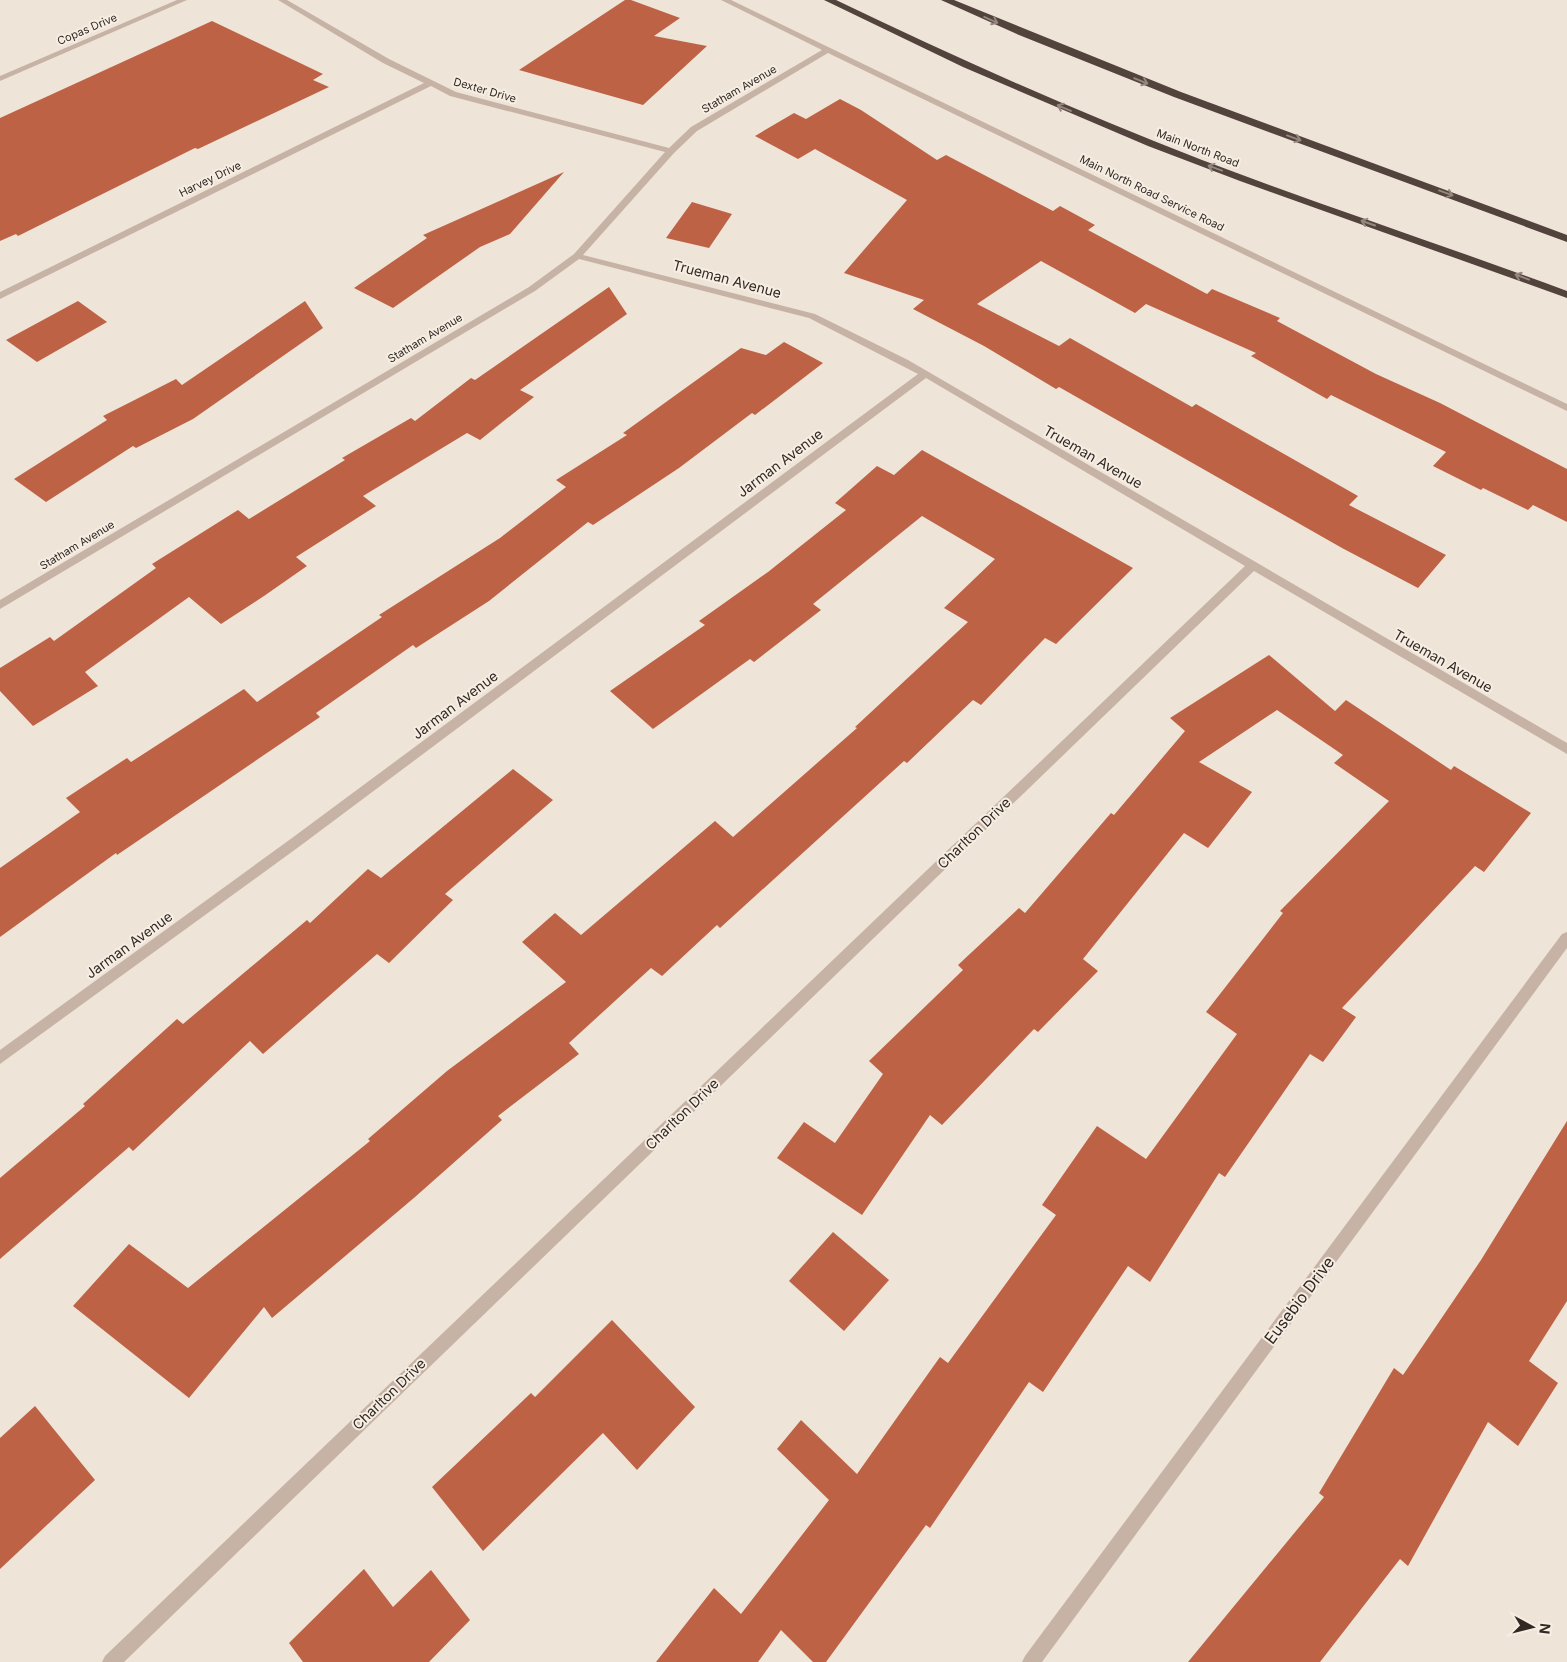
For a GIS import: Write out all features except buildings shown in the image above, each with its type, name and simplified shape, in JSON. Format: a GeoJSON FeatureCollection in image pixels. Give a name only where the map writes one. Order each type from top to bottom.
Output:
{"type":"FeatureCollection","features":[{"type":"Feature","properties":{"kind":"highway","name":"Main North Road"},"geometry":{"type":"LineString","coordinates":[[829,0],[914,42],[1066,109],[1190,159],[1567,295]]}},
{"type":"Feature","properties":{"kind":"highway"},"geometry":{"type":"LineString","coordinates":[[946,0],[1026,36],[1195,103],[1567,239]]}},
{"type":"Feature","properties":{"kind":"street","name":"Copas Drive"},"geometry":{"type":"LineString","coordinates":[[0,79],[183,0]]}},
{"type":"Feature","properties":{"kind":"street","name":"Dexter Drive"},"geometry":{"type":"LineString","coordinates":[[282,0],[386,61],[453,94],[671,151]]}},
{"type":"Feature","properties":{"kind":"street","name":"Main North Road Service Road"},"geometry":{"type":"LineString","coordinates":[[725,0],[1567,408]]}},
{"type":"Feature","properties":{"kind":"street","name":"Statham Avenue"},"geometry":{"type":"LineString","coordinates":[[0,605],[532,288],[576,256],[671,151],[694,129],[828,50]]}},
{"type":"Feature","properties":{"kind":"street","name":"Harvey Drive"},"geometry":{"type":"LineString","coordinates":[[0,296],[431,83]]}},
{"type":"Feature","properties":{"kind":"street","name":"Trueman Avenue"},"geometry":{"type":"LineString","coordinates":[[576,256],[720,291],[812,316],[850,333],[926,374],[1567,749]]}},
{"type":"Feature","properties":{"kind":"street","name":"Jarman Avenue"},"geometry":{"type":"LineString","coordinates":[[0,1058],[304,836],[926,374]]}},
{"type":"Feature","properties":{"kind":"street","name":"Charlton Drive"},"geometry":{"type":"LineString","coordinates":[[111,1662],[1252,566]]}},
{"type":"Feature","properties":{"kind":"street","name":"Eusebio Drive"},"geometry":{"type":"LineString","coordinates":[[1031,1662],[1567,938]]}}]}
